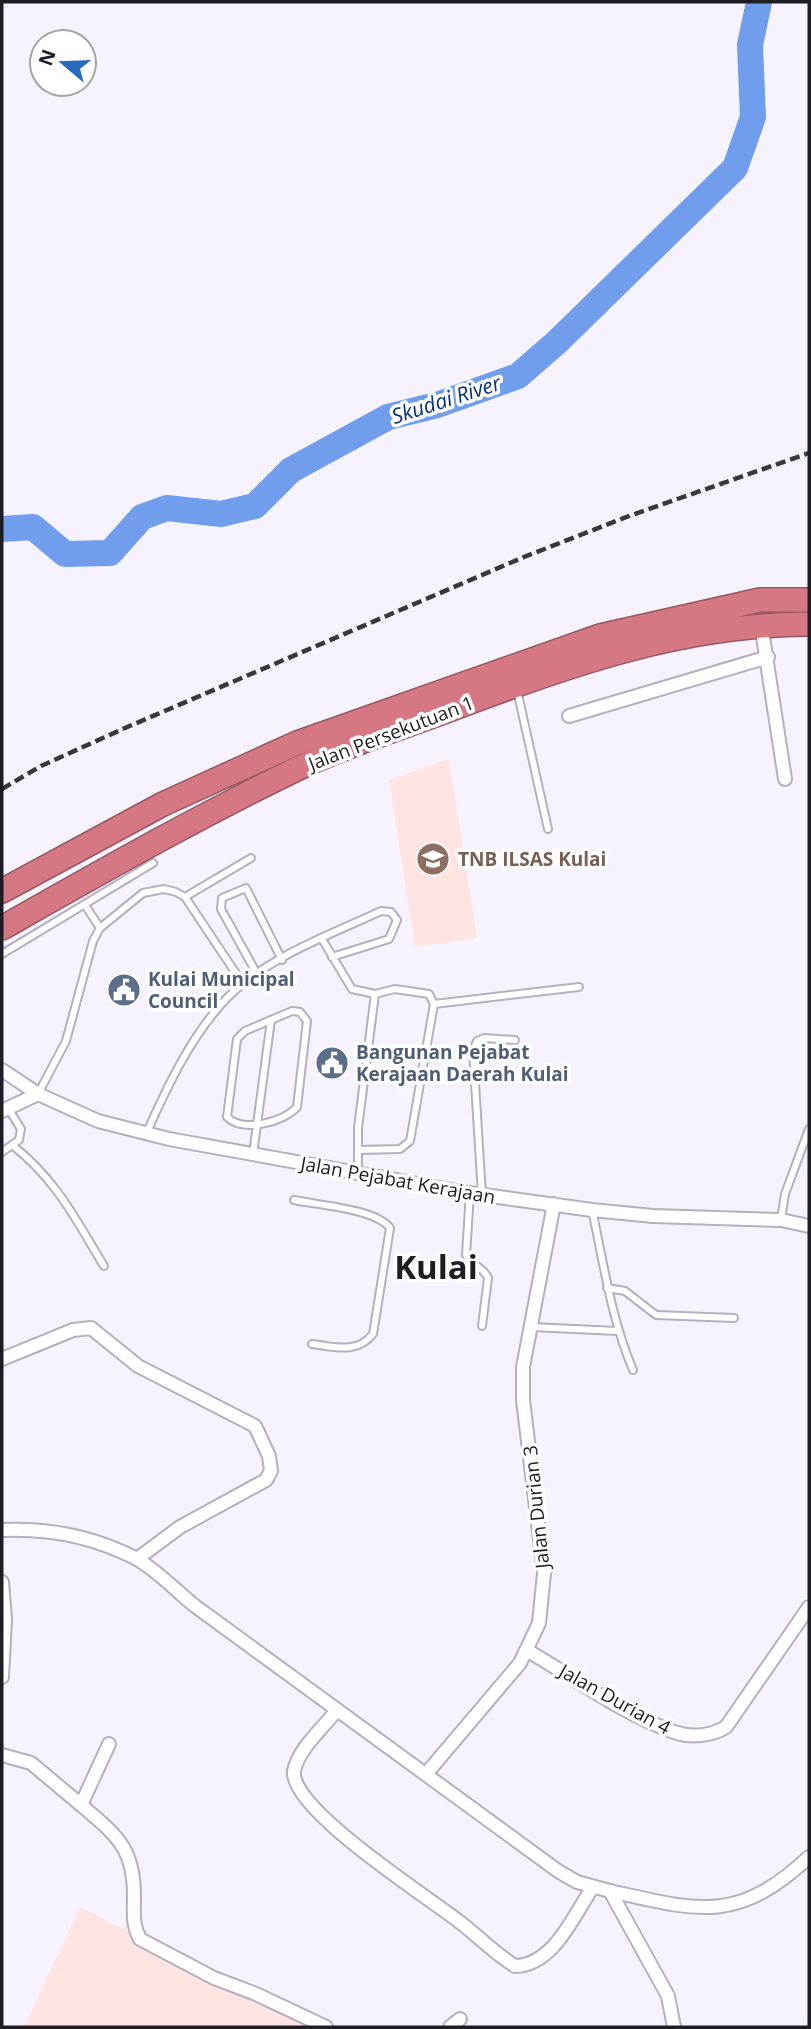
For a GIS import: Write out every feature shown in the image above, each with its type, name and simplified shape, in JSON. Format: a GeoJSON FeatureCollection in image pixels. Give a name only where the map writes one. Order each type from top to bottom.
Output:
{"type":"FeatureCollection","features":[{"type":"Feature","properties":{"kind":"highway","name":"Jalan Persekutuan 1"},"geometry":{"type":"LineString","coordinates":[[2,891],[163,804],[297,743],[600,636],[760,600],[809,600]]}},
{"type":"Feature","properties":{"kind":"highway","name":"Jalan Persekutuan 1"},"geometry":{"type":"LineString","coordinates":[[2,928],[174,831],[304,766],[516,685],[597,657],[685,636],[761,624],[809,624]]}},
{"type":"Feature","properties":{"kind":"street"},"geometry":{"type":"LineString","coordinates":[[761,624],[785,779]]}},
{"type":"Feature","properties":{"kind":"street"},"geometry":{"type":"LineString","coordinates":[[569,716],[768,657]]}},
{"type":"Feature","properties":{"kind":"street","name":"Jalan Pejabat Kerajaan"},"geometry":{"type":"LineString","coordinates":[[2,1070],[38,1094],[98,1121],[146,1134],[476,1194],[653,1216],[781,1220],[809,1226]]}},
{"type":"Feature","properties":{"kind":"street"},"geometry":{"type":"LineString","coordinates":[[5,1109],[38,1094]]}},
{"type":"Feature","properties":{"kind":"street","name":"Jalan Durian 3"},"geometry":{"type":"LineString","coordinates":[[426,1774],[528,1651],[539,1623],[544,1573],[523,1400],[523,1367],[554,1204]]}},
{"type":"Feature","properties":{"kind":"street"},"geometry":{"type":"LineString","coordinates":[[2,1359],[72,1329],[90,1328],[138,1366],[255,1426],[269,1457],[271,1471],[266,1480],[180,1527],[137,1559]]}},
{"type":"Feature","properties":{"kind":"street"},"geometry":{"type":"LineString","coordinates":[[2,1530],[24,1529],[93,1540],[137,1559],[195,1606],[558,1871],[593,1887],[679,1907],[706,1909],[741,1904],[778,1883],[809,1857]]}},
{"type":"Feature","properties":{"kind":"street"},"geometry":{"type":"LineString","coordinates":[[2,1582],[5,1619],[2,1677]]}},
{"type":"Feature","properties":{"kind":"street","name":"Jalan Durian 4"},"geometry":{"type":"LineString","coordinates":[[528,1651],[634,1713],[677,1733],[713,1735],[726,1727],[809,1607]]}},
{"type":"Feature","properties":{"kind":"street"},"geometry":{"type":"LineString","coordinates":[[337,1710],[301,1756],[294,1771],[295,1781],[304,1796],[365,1854],[461,1923],[500,1957],[515,1966],[539,1961],[552,1947],[593,1887]]}},
{"type":"Feature","properties":{"kind":"street"},"geometry":{"type":"LineString","coordinates":[[81,1805],[109,1744]]}},
{"type":"Feature","properties":{"kind":"street"},"geometry":{"type":"LineString","coordinates":[[2,1755],[31,1763],[126,1848],[134,1884],[134,1928],[140,1939],[214,1978],[256,1994],[326,2027]]}},
{"type":"Feature","properties":{"kind":"street"},"geometry":{"type":"LineString","coordinates":[[610,1891],[668,1996],[674,2027]]}},
{"type":"Feature","properties":{"kind":"lane"},"geometry":{"type":"LineString","coordinates":[[516,685],[548,829]]}},
{"type":"Feature","properties":{"kind":"lane"},"geometry":{"type":"LineString","coordinates":[[185,897],[251,858]]}},
{"type":"Feature","properties":{"kind":"lane"},"geometry":{"type":"LineString","coordinates":[[2,954],[153,863]]}},
{"type":"Feature","properties":{"kind":"lane"},"geometry":{"type":"LineString","coordinates":[[257,974],[221,909],[222,898],[227,894],[246,888],[282,960]]}},
{"type":"Feature","properties":{"kind":"lane"},"geometry":{"type":"LineString","coordinates":[[38,1094],[66,1041],[93,940],[100,928],[143,893],[163,889],[185,897],[243,984]]}},
{"type":"Feature","properties":{"kind":"lane"},"geometry":{"type":"LineString","coordinates":[[85,905],[100,928]]}},
{"type":"Feature","properties":{"kind":"lane"},"geometry":{"type":"LineString","coordinates":[[146,1134],[191,1048],[226,999],[243,984],[282,960],[381,911],[391,912],[397,920],[389,939],[332,957]]}},
{"type":"Feature","properties":{"kind":"lane"},"geometry":{"type":"LineString","coordinates":[[322,939],[352,989],[375,994],[395,989],[429,994],[434,1004],[410,1141],[400,1149],[358,1150]]}},
{"type":"Feature","properties":{"kind":"lane"},"geometry":{"type":"LineString","coordinates":[[434,1004],[579,987]]}},
{"type":"Feature","properties":{"kind":"lane"},"geometry":{"type":"LineString","coordinates":[[358,1172],[375,994]]}},
{"type":"Feature","properties":{"kind":"lane"},"geometry":{"type":"LineString","coordinates":[[292,1012],[306,1016],[300,1101],[292,1113],[257,1125],[233,1123],[228,1117],[236,1044],[240,1035],[292,1012]]}},
{"type":"Feature","properties":{"kind":"lane"},"geometry":{"type":"LineString","coordinates":[[253,1154],[271,1020]]}},
{"type":"Feature","properties":{"kind":"lane"},"geometry":{"type":"LineString","coordinates":[[482,1326],[488,1278],[485,1271],[468,1260],[466,1255],[476,1194],[473,1051],[477,1041],[484,1038],[515,1040]]}},
{"type":"Feature","properties":{"kind":"lane"},"geometry":{"type":"LineString","coordinates":[[2,1152],[19,1140],[21,1129],[5,1109]]}},
{"type":"Feature","properties":{"kind":"lane"},"geometry":{"type":"LineString","coordinates":[[781,1220],[785,1194],[809,1129]]}},
{"type":"Feature","properties":{"kind":"lane"},"geometry":{"type":"LineString","coordinates":[[12,1145],[38,1166],[58,1190],[104,1266]]}},
{"type":"Feature","properties":{"kind":"lane"},"geometry":{"type":"LineString","coordinates":[[294,1200],[370,1215],[385,1221],[390,1228],[373,1334],[365,1344],[354,1348],[313,1344]]}},
{"type":"Feature","properties":{"kind":"lane"},"geometry":{"type":"LineString","coordinates":[[592,1210],[617,1331],[633,1370]]}},
{"type":"Feature","properties":{"kind":"lane"},"geometry":{"type":"LineString","coordinates":[[607,1288],[625,1291],[656,1315],[734,1318]]}},
{"type":"Feature","properties":{"kind":"lane"},"geometry":{"type":"LineString","coordinates":[[530,1327],[617,1331]]}},
{"type":"Feature","properties":{"kind":"shaded area","name":"TNB ILSAS Kulai"},"geometry":{"type":"Polygon","coordinates":[[[449,759],[477,938],[415,947],[389,780],[449,759]]]}},
{"type":"Feature","properties":{"kind":"shaded area"},"geometry":{"type":"Polygon","coordinates":[[[80,1907],[316,2027],[24,2027],[80,1907]]]}},
{"type":"Feature","properties":{"kind":"waterway","name":"Skudai River"},"geometry":{"type":"LineString","coordinates":[[2,529],[33,527],[65,554],[110,553],[142,517],[167,508],[221,514],[255,506],[291,470],[388,417],[437,405],[518,376],[557,342],[735,168],[753,117],[750,45],[759,2]]}},
{"type":"Feature","properties":{"kind":"railway"},"geometry":{"type":"LineString","coordinates":[[2,789],[41,766],[125,728],[524,557],[629,516],[809,453]]}},
{"type":"Feature","properties":{"kind":"place","name":"TNB ILSAS Kulai"},"geometry":{"type":"Point","coordinates":[433,859]}},
{"type":"Feature","properties":{"kind":"place","name":"Kulai Municipal Council"},"geometry":{"type":"Point","coordinates":[124,990]}},
{"type":"Feature","properties":{"kind":"place","name":"Bangunan Pejabat Kerajaan Daerah Kulai"},"geometry":{"type":"Point","coordinates":[332,1063]}},
{"type":"Feature","properties":{"kind":"district","name":"Kulai"},"geometry":{"type":"Point","coordinates":[436,1266]}}]}
